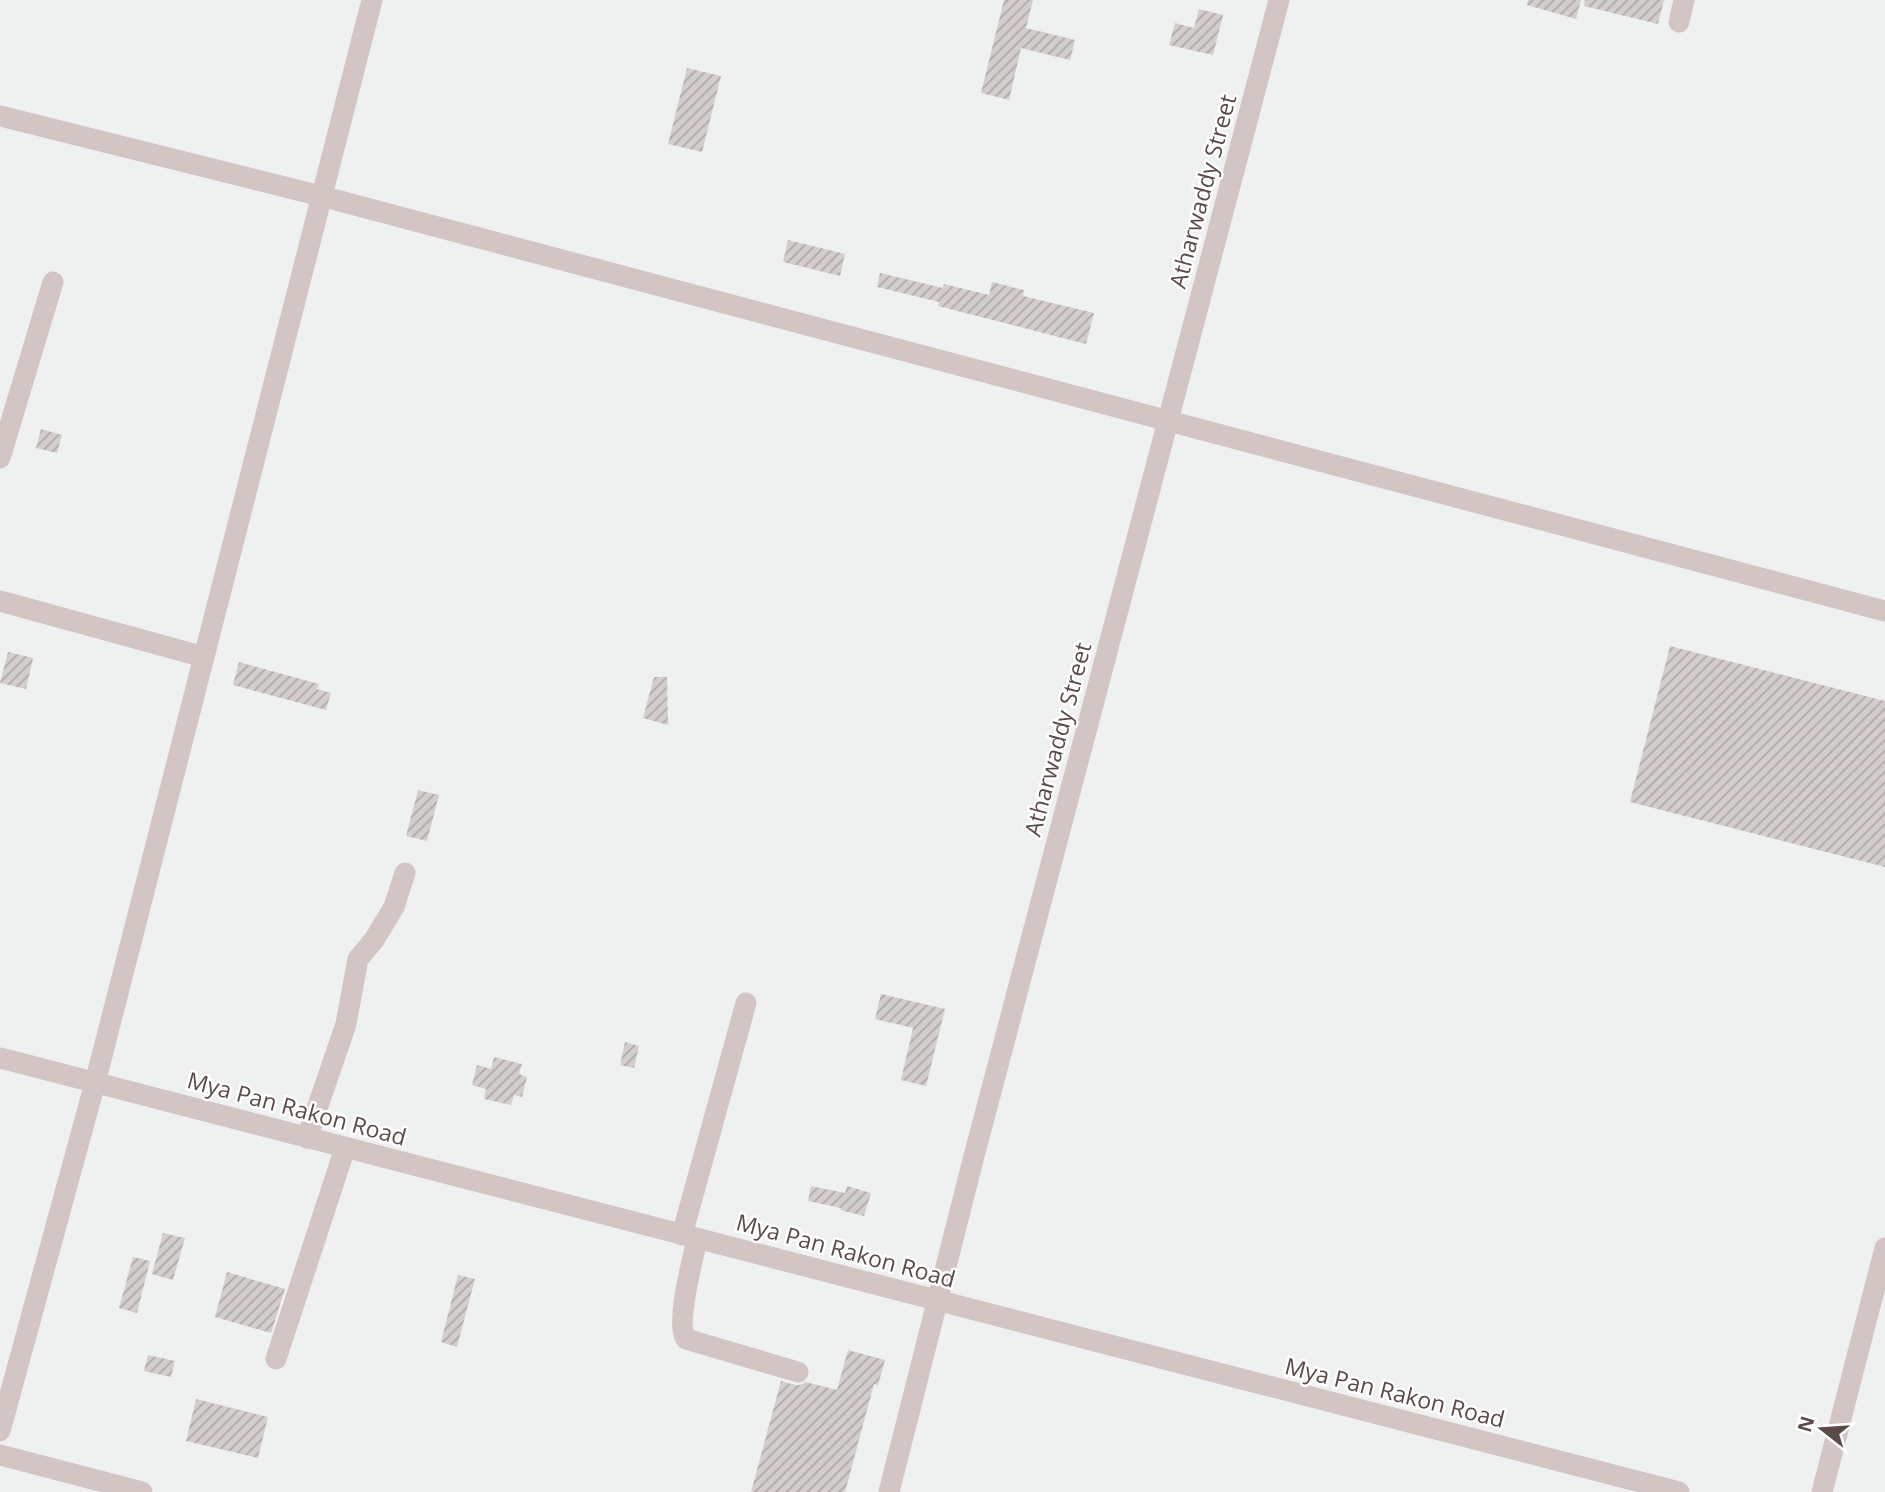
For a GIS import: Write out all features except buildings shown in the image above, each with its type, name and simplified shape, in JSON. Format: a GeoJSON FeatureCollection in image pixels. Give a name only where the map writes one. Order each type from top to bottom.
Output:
{"type":"FeatureCollection","features":[{"type":"Feature","properties":{"kind":"street"},"geometry":{"type":"LineString","coordinates":[[0,1431],[94,1083],[372,0]]}},
{"type":"Feature","properties":{"kind":"street","name":"Atharwaddy Street"},"geometry":{"type":"LineString","coordinates":[[889,1492],[988,1103],[1279,0]]}},
{"type":"Feature","properties":{"kind":"street"},"geometry":{"type":"LineString","coordinates":[[1679,22],[1684,0]]}},
{"type":"Feature","properties":{"kind":"street"},"geometry":{"type":"LineString","coordinates":[[0,116],[321,196],[1885,611]]}},
{"type":"Feature","properties":{"kind":"street"},"geometry":{"type":"LineString","coordinates":[[0,458],[54,282]]}},
{"type":"Feature","properties":{"kind":"street"},"geometry":{"type":"LineString","coordinates":[[0,601],[204,657]]}},
{"type":"Feature","properties":{"kind":"street"},"geometry":{"type":"LineString","coordinates":[[307,1138],[346,1024],[358,960],[394,907],[404,873]]}},
{"type":"Feature","properties":{"kind":"street"},"geometry":{"type":"LineString","coordinates":[[746,1003],[689,1237],[682,1331],[686,1339],[797,1372]]}},
{"type":"Feature","properties":{"kind":"street","name":"Mya Pan Rakon Road"},"geometry":{"type":"LineString","coordinates":[[0,1058],[1679,1492]]}},
{"type":"Feature","properties":{"kind":"street"},"geometry":{"type":"LineString","coordinates":[[276,1359],[345,1148]]}},
{"type":"Feature","properties":{"kind":"street"},"geometry":{"type":"LineString","coordinates":[[1822,1492],[1885,1248]]}},
{"type":"Feature","properties":{"kind":"street"},"geometry":{"type":"LineString","coordinates":[[0,1455],[142,1492]]}}]}
